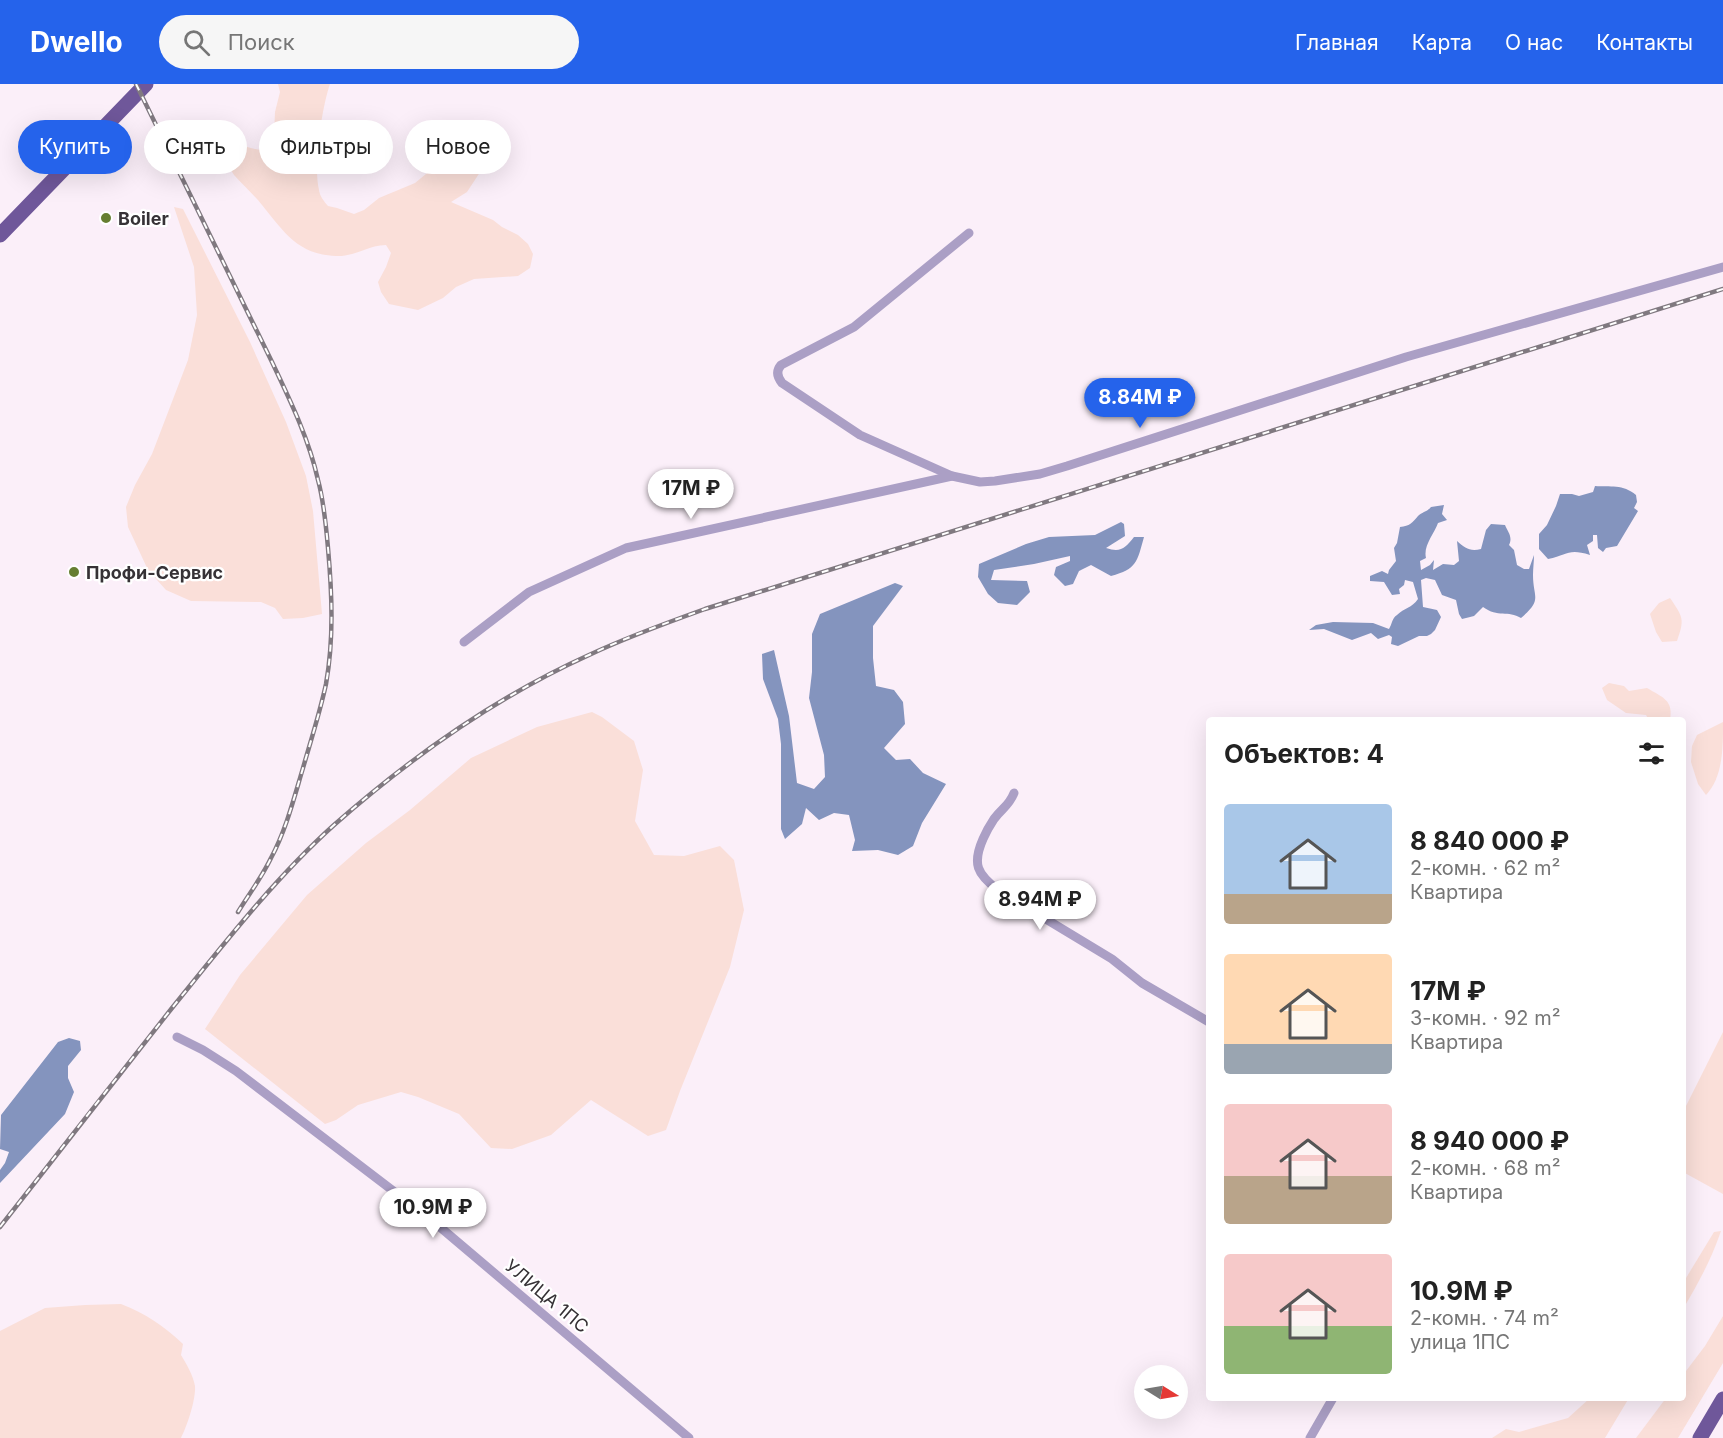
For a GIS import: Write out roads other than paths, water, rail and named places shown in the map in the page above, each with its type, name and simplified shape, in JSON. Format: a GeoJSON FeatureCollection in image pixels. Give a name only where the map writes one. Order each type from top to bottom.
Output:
{"type":"FeatureCollection","features":[{"type":"Feature","properties":{"kind":"main road"},"geometry":{"type":"LineString","coordinates":[[0,235],[146,84]]}},
{"type":"Feature","properties":{"kind":"main road"},"geometry":{"type":"LineString","coordinates":[[1700,1438],[1723,1400]]}},
{"type":"Feature","properties":{"kind":"street"},"geometry":{"type":"LineString","coordinates":[[969,233],[854,327],[781,365],[777,376],[782,383],[860,435],[952,476],[980,482],[1017,478],[1049,471],[1406,357],[1723,267]]}},
{"type":"Feature","properties":{"kind":"street"},"geometry":{"type":"LineString","coordinates":[[464,642],[529,592],[626,548],[952,476]]}},
{"type":"Feature","properties":{"kind":"street"},"geometry":{"type":"LineString","coordinates":[[1014,793],[1010,803],[993,819],[978,852],[976,862],[987,882],[1112,959],[1142,983],[1206,1020]]}},
{"type":"Feature","properties":{"kind":"street","name":"УЛИЦА 1ПС"},"geometry":{"type":"LineString","coordinates":[[177,1037],[236,1071],[434,1222],[689,1438]]}},
{"type":"Feature","properties":{"kind":"street"},"geometry":{"type":"LineString","coordinates":[[1310,1438],[1331,1401]]}},
{"type":"Feature","properties":{"kind":"water"},"geometry":{"type":"Polygon","coordinates":[[[1595,486],[1621,488],[1636,495],[1637,502],[1634,508],[1638,511],[1617,546],[1606,548],[1603,552],[1598,548],[1597,535],[1593,535],[1593,541],[1587,545],[1590,555],[1572,552],[1548,559],[1539,549],[1539,534],[1547,525],[1560,494],[1579,496],[1593,492],[1595,486]]]}},
{"type":"Feature","properties":{"kind":"water"},"geometry":{"type":"Polygon","coordinates":[[[1444,505],[1442,514],[1447,520],[1438,523],[1427,545],[1426,558],[1420,561],[1421,570],[1434,560],[1433,570],[1443,564],[1454,565],[1459,561],[1457,541],[1468,549],[1481,549],[1486,530],[1491,524],[1505,525],[1510,537],[1509,545],[1514,550],[1517,565],[1529,569],[1534,555],[1535,598],[1528,612],[1521,618],[1512,614],[1493,612],[1483,607],[1474,616],[1462,619],[1456,600],[1442,595],[1435,580],[1426,578],[1421,580],[1423,607],[1437,610],[1441,617],[1435,630],[1427,636],[1419,636],[1398,646],[1391,644],[1392,637],[1389,635],[1378,639],[1371,633],[1352,640],[1324,629],[1309,630],[1316,625],[1333,622],[1373,623],[1389,629],[1395,616],[1418,599],[1413,582],[1405,580],[1404,585],[1399,589],[1400,594],[1392,595],[1384,582],[1370,581],[1370,576],[1382,571],[1388,574],[1396,561],[1394,548],[1400,527],[1410,524],[1431,507],[1444,505]]]}},
{"type":"Feature","properties":{"kind":"water"},"geometry":{"type":"Polygon","coordinates":[[[1121,522],[1124,524],[1125,536],[1106,548],[1119,550],[1134,537],[1144,537],[1135,563],[1120,573],[1111,576],[1091,565],[1079,571],[1073,584],[1065,586],[1054,575],[1056,567],[1070,561],[1070,556],[994,570],[991,580],[1027,581],[1030,592],[1017,605],[998,603],[988,594],[978,577],[979,564],[1026,544],[1049,537],[1095,535],[1121,522]]]}},
{"type":"Feature","properties":{"kind":"water"},"geometry":{"type":"Polygon","coordinates":[[[895,583],[903,586],[873,626],[873,658],[876,686],[894,690],[903,702],[905,724],[884,748],[896,760],[910,759],[923,773],[946,784],[922,823],[913,846],[898,855],[878,850],[852,851],[855,840],[849,815],[834,813],[819,820],[806,808],[802,824],[785,839],[781,829],[781,744],[778,719],[763,679],[762,654],[774,650],[789,716],[797,783],[814,789],[825,777],[824,755],[809,698],[812,634],[820,614],[895,583]]]}},
{"type":"Feature","properties":{"kind":"water"},"geometry":{"type":"Polygon","coordinates":[[[69,1038],[80,1041],[81,1050],[68,1066],[68,1078],[74,1092],[65,1114],[0,1183],[0,1170],[9,1152],[0,1149],[1,1115],[58,1042],[69,1038]]]}},
{"type":"Feature","properties":{"kind":"railway"},"geometry":{"type":"LineString","coordinates":[[136,84],[292,405],[314,465],[324,514],[331,616],[326,684],[281,836],[264,872],[238,912]]}},
{"type":"Feature","properties":{"kind":"railway"},"geometry":{"type":"LineString","coordinates":[[0,1227],[210,960],[312,846],[363,800],[424,753],[487,710],[554,672],[603,648],[705,609],[1723,289]]}},
{"type":"Feature","properties":{"kind":"place","name":"Boiler"},"geometry":{"type":"Point","coordinates":[106,218]}},
{"type":"Feature","properties":{"kind":"place","name":"Профи-Сервис"},"geometry":{"type":"Point","coordinates":[74,572]}}]}
